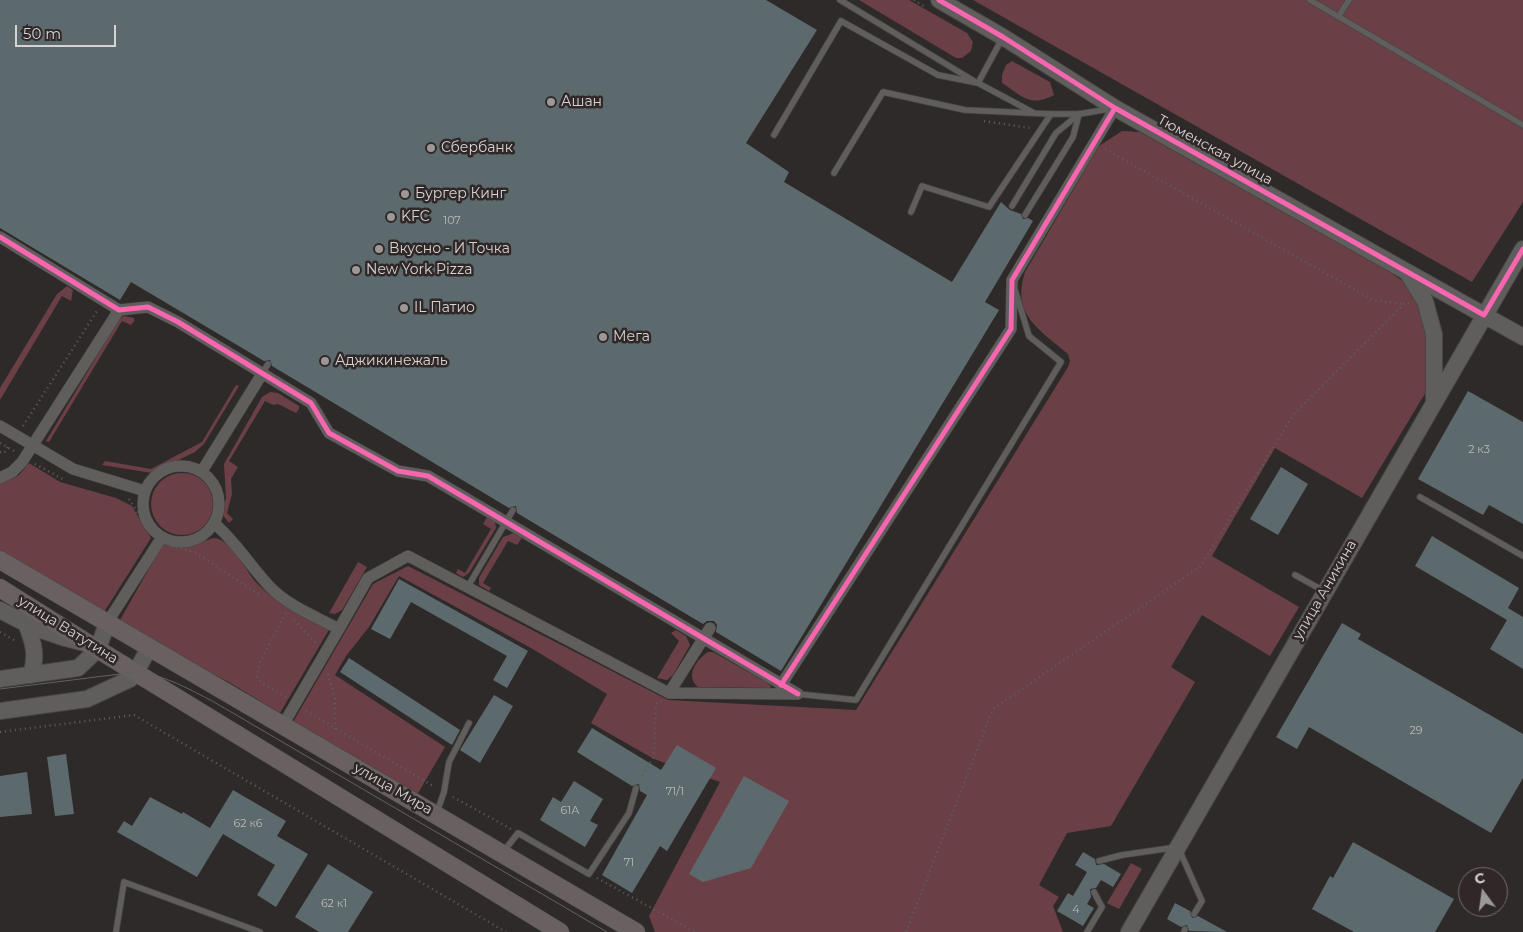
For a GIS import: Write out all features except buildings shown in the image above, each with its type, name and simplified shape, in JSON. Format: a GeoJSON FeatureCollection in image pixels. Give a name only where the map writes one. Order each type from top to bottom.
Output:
{"type":"FeatureCollection","features":[{"type":"Feature","properties":{"kind":"main road","name":"улица Ватутина"},"geometry":{"type":"LineString","coordinates":[[0,560],[107,622]]}},
{"type":"Feature","properties":{"kind":"main road","name":"улица Ватутина"},"geometry":{"type":"LineString","coordinates":[[3,590],[136,672]]}},
{"type":"Feature","properties":{"kind":"main road","name":"улица Мира"},"geometry":{"type":"LineString","coordinates":[[107,622],[636,932]]}},
{"type":"Feature","properties":{"kind":"main road"},"geometry":{"type":"LineString","coordinates":[[136,672],[560,932]]}},
{"type":"Feature","properties":{"kind":"street","name":"Тюменская улица"},"geometry":{"type":"LineString","coordinates":[[939,0],[1003,37],[1115,108],[1523,337]]}},
{"type":"Feature","properties":{"kind":"street"},"geometry":{"type":"LineString","coordinates":[[780,685],[837,590],[1011,329],[1012,280],[1115,108]]}},
{"type":"Feature","properties":{"kind":"street"},"geometry":{"type":"LineString","coordinates":[[0,237],[119,310],[148,307],[178,322],[311,404],[329,434],[398,471],[428,476],[506,522],[707,634],[780,685],[798,694]]}},
{"type":"Feature","properties":{"kind":"street","name":"улица Аникина"},"geometry":{"type":"LineString","coordinates":[[1129,932],[1523,249]]}},
{"type":"Feature","properties":{"kind":"street"},"geometry":{"type":"LineString","coordinates":[[1406,270],[1425,301],[1434,334],[1434,403]]}},
{"type":"Feature","properties":{"kind":"street"},"geometry":{"type":"LineString","coordinates":[[0,478],[12,472],[25,457],[119,310]]}},
{"type":"Feature","properties":{"kind":"street"},"geometry":{"type":"LineString","coordinates":[[202,471],[262,374]]}},
{"type":"Feature","properties":{"kind":"street"},"geometry":{"type":"LineString","coordinates":[[0,426],[73,469],[145,490]]}},
{"type":"Feature","properties":{"kind":"street"},"geometry":{"type":"LineString","coordinates":[[186,466],[202,471],[214,484],[220,501],[219,512],[214,524],[207,533],[197,539],[173,542],[160,539],[145,517],[143,501],[145,490],[155,476],[169,467],[186,466]]}},
{"type":"Feature","properties":{"kind":"street"},"geometry":{"type":"LineString","coordinates":[[214,524],[228,535],[288,608],[339,629]]}},
{"type":"Feature","properties":{"kind":"street"},"geometry":{"type":"LineString","coordinates":[[0,679],[78,668],[160,539]]}},
{"type":"Feature","properties":{"kind":"street"},"geometry":{"type":"LineString","coordinates":[[283,725],[368,578],[408,556],[669,693],[798,694]]}},
{"type":"Feature","properties":{"kind":"street"},"geometry":{"type":"LineString","coordinates":[[0,610],[28,626],[51,636],[93,647]]}},
{"type":"Feature","properties":{"kind":"street"},"geometry":{"type":"LineString","coordinates":[[28,626],[35,647],[35,662],[31,675]]}},
{"type":"Feature","properties":{"kind":"street"},"geometry":{"type":"LineString","coordinates":[[669,693],[707,634]]}},
{"type":"Feature","properties":{"kind":"street"},"geometry":{"type":"LineString","coordinates":[[0,711],[87,699],[130,679],[149,648]]}},
{"type":"Feature","properties":{"kind":"lane"},"geometry":{"type":"LineString","coordinates":[[840,0],[978,83],[1036,114]]}},
{"type":"Feature","properties":{"kind":"lane"},"geometry":{"type":"LineString","coordinates":[[1310,0],[1523,125]]}},
{"type":"Feature","properties":{"kind":"lane"},"geometry":{"type":"LineString","coordinates":[[1338,17],[1349,0]]}},
{"type":"Feature","properties":{"kind":"lane"},"geometry":{"type":"LineString","coordinates":[[774,135],[841,21],[938,75],[978,83]]}},
{"type":"Feature","properties":{"kind":"lane"},"geometry":{"type":"LineString","coordinates":[[978,83],[1003,37]]}},
{"type":"Feature","properties":{"kind":"lane"},"geometry":{"type":"LineString","coordinates":[[834,173],[883,92],[965,110],[1036,114],[1079,114],[1115,108]]}},
{"type":"Feature","properties":{"kind":"lane"},"geometry":{"type":"LineString","coordinates":[[911,212],[922,186],[989,207],[1051,114]]}},
{"type":"Feature","properties":{"kind":"lane"},"geometry":{"type":"LineString","coordinates":[[1012,206],[1056,133],[1079,114]]}},
{"type":"Feature","properties":{"kind":"lane"},"geometry":{"type":"LineString","coordinates":[[1025,214],[1074,137],[1079,114]]}},
{"type":"Feature","properties":{"kind":"lane"},"geometry":{"type":"LineString","coordinates":[[798,694],[856,700],[1061,362],[1029,336],[1012,280]]}},
{"type":"Feature","properties":{"kind":"lane"},"geometry":{"type":"LineString","coordinates":[[262,374],[268,364]]}},
{"type":"Feature","properties":{"kind":"lane"},"geometry":{"type":"LineString","coordinates":[[1420,497],[1523,556]]}},
{"type":"Feature","properties":{"kind":"lane"},"geometry":{"type":"LineString","coordinates":[[467,588],[513,510]]}},
{"type":"Feature","properties":{"kind":"lane"},"geometry":{"type":"LineString","coordinates":[[1295,575],[1325,591]]}},
{"type":"Feature","properties":{"kind":"lane"},"geometry":{"type":"LineString","coordinates":[[436,814],[444,792],[449,762],[469,723]]}},
{"type":"Feature","properties":{"kind":"lane"},"geometry":{"type":"LineString","coordinates":[[503,853],[518,833],[589,874],[629,813],[636,788]]}},
{"type":"Feature","properties":{"kind":"lane"},"geometry":{"type":"LineString","coordinates":[[1099,861],[1122,855],[1178,847],[1202,901],[1194,914]]}},
{"type":"Feature","properties":{"kind":"lane"},"geometry":{"type":"LineString","coordinates":[[116,932],[124,882],[260,932]]}},
{"type":"Feature","properties":{"kind":"lane"},"geometry":{"type":"LineString","coordinates":[[1087,932],[1102,907],[1094,892]]}},
{"type":"Feature","properties":{"kind":"path"},"geometry":{"type":"LineString","coordinates":[[1094,142],[1373,300],[1404,304],[1425,301]]}},
{"type":"Feature","properties":{"kind":"path"},"geometry":{"type":"LineString","coordinates":[[0,452],[4,453],[16,436],[104,301]]}},
{"type":"Feature","properties":{"kind":"path"},"geometry":{"type":"LineString","coordinates":[[906,932],[993,709],[1201,566],[1293,415],[1404,304]]}},
{"type":"Feature","properties":{"kind":"path"},"geometry":{"type":"LineString","coordinates":[[0,442],[64,479]]}},
{"type":"Feature","properties":{"kind":"path"},"geometry":{"type":"LineString","coordinates":[[126,496],[160,539],[196,553],[262,596]]}},
{"type":"Feature","properties":{"kind":"path"},"geometry":{"type":"LineString","coordinates":[[335,729],[335,699],[319,646],[288,608],[260,662],[257,676],[261,682],[335,729],[518,833]]}},
{"type":"Feature","properties":{"kind":"path"},"geometry":{"type":"LineString","coordinates":[[0,632],[17,642]]}},
{"type":"Feature","properties":{"kind":"path"},"geometry":{"type":"LineString","coordinates":[[636,788],[654,756],[656,704]]}},
{"type":"Feature","properties":{"kind":"path"},"geometry":{"type":"LineString","coordinates":[[0,732],[134,715],[506,932]]}},
{"type":"Feature","properties":{"kind":"path"},"geometry":{"type":"LineString","coordinates":[[589,874],[646,903],[695,932]]}},
{"type":"Feature","properties":{"kind":"shaded area"},"geometry":{"type":"Polygon","coordinates":[[[859,0],[909,0],[967,33],[973,42],[971,51],[962,58],[956,58],[859,0]]]}},
{"type":"Feature","properties":{"kind":"shaded area"},"geometry":{"type":"Polygon","coordinates":[[[973,0],[1523,0],[1523,202],[1472,282],[973,0]]]}},
{"type":"Feature","properties":{"kind":"shaded area"},"geometry":{"type":"Polygon","coordinates":[[[1012,61],[1050,82],[1054,95],[1039,100],[1026,99],[1002,83],[1002,75],[1006,65],[1012,61]]]}},
{"type":"Feature","properties":{"kind":"shaded area"},"geometry":{"type":"Polygon","coordinates":[[[1122,131],[1140,132],[1390,272],[1414,289],[1429,323],[1429,387],[1362,498],[1275,448],[1212,556],[1299,607],[1270,656],[1202,615],[1171,667],[1195,682],[1111,826],[1067,833],[1039,885],[1059,897],[1053,906],[1063,932],[655,932],[649,916],[720,782],[654,759],[591,723],[607,694],[531,648],[399,576],[369,627],[346,656],[335,675],[445,747],[417,795],[293,722],[373,584],[408,566],[668,700],[856,710],[1068,367],[1070,361],[1068,354],[1038,329],[1025,311],[1022,300],[1022,287],[1025,272],[1099,146],[1122,131]]]}},
{"type":"Feature","properties":{"kind":"shaded area"},"geometry":{"type":"Polygon","coordinates":[[[67,286],[73,290],[71,301],[62,296],[0,400],[0,388],[57,294],[67,286]]]}},
{"type":"Feature","properties":{"kind":"shaded area"},"geometry":{"type":"Polygon","coordinates":[[[124,316],[134,318],[134,321],[131,325],[122,321],[49,442],[46,441],[119,319],[124,316]]]}},
{"type":"Feature","properties":{"kind":"shaded area"},"geometry":{"type":"Polygon","coordinates":[[[236,385],[239,386],[204,444],[195,452],[152,473],[102,465],[105,461],[151,469],[202,442],[236,385]]]}},
{"type":"Feature","properties":{"kind":"shaded area"},"geometry":{"type":"Polygon","coordinates":[[[270,392],[278,393],[299,406],[299,409],[296,413],[278,404],[273,405],[265,401],[229,461],[238,467],[231,479],[232,494],[227,513],[233,519],[229,523],[222,514],[226,498],[224,464],[262,397],[270,392]]]}},
{"type":"Feature","properties":{"kind":"shaded area"},"geometry":{"type":"Polygon","coordinates":[[[29,463],[60,482],[116,498],[132,506],[151,538],[104,612],[0,551],[0,484],[19,475],[29,463]]]}},
{"type":"Feature","properties":{"kind":"shaded area"},"geometry":{"type":"Polygon","coordinates":[[[182,473],[194,476],[204,482],[210,492],[213,504],[210,516],[204,526],[194,532],[182,535],[170,532],[160,526],[154,516],[151,504],[154,492],[160,482],[170,476],[182,473]]]}},
{"type":"Feature","properties":{"kind":"shaded area"},"geometry":{"type":"Polygon","coordinates":[[[487,517],[495,522],[496,528],[469,573],[463,577],[456,573],[458,569],[465,573],[491,529],[483,524],[487,517]]]}},
{"type":"Feature","properties":{"kind":"shaded area"},"geometry":{"type":"Polygon","coordinates":[[[514,533],[522,538],[517,545],[508,541],[483,583],[491,588],[489,591],[479,585],[479,578],[503,537],[514,533]]]}},
{"type":"Feature","properties":{"kind":"shaded area"},"geometry":{"type":"Polygon","coordinates":[[[213,538],[226,543],[232,549],[255,581],[271,596],[310,619],[330,628],[280,713],[227,681],[172,654],[120,620],[163,544],[196,544],[213,538]]]}},
{"type":"Feature","properties":{"kind":"shaded area"},"geometry":{"type":"Polygon","coordinates":[[[358,562],[367,567],[342,610],[335,614],[329,613],[358,562]]]}},
{"type":"Feature","properties":{"kind":"shaded area"},"geometry":{"type":"Polygon","coordinates":[[[676,630],[686,636],[690,645],[673,675],[667,680],[657,678],[679,641],[671,633],[676,630]]]}},
{"type":"Feature","properties":{"kind":"shaded area"},"geometry":{"type":"Polygon","coordinates":[[[708,652],[713,652],[766,682],[771,686],[770,688],[698,687],[694,683],[692,673],[696,664],[708,652]]]}},
{"type":"Feature","properties":{"kind":"shaded area"},"geometry":{"type":"Polygon","coordinates":[[[1131,863],[1142,869],[1119,909],[1107,903],[1131,863]]]}},
{"type":"Feature","properties":{"kind":"tram line"},"geometry":{"type":"LineString","coordinates":[[0,689],[136,672],[157,676],[176,683],[214,702],[607,932]]}},
{"type":"Feature","properties":{"kind":"cycle path"},"geometry":{"type":"LineString","coordinates":[[939,0],[1003,37],[1115,108],[1484,315],[1523,249]]}},
{"type":"Feature","properties":{"kind":"cycle path"},"geometry":{"type":"LineString","coordinates":[[781,685],[1011,329],[1012,280],[1115,108]]}},
{"type":"Feature","properties":{"kind":"cycle path"},"geometry":{"type":"LineString","coordinates":[[0,237],[119,310],[148,307],[178,322],[311,403],[329,433],[398,471],[428,476],[798,694]]}},
{"type":"Feature","properties":{"kind":"place","name":"Ашан"},"geometry":{"type":"Point","coordinates":[551,102]}},
{"type":"Feature","properties":{"kind":"place","name":"Сбербанк"},"geometry":{"type":"Point","coordinates":[431,148]}},
{"type":"Feature","properties":{"kind":"place","name":"Бургер Кинг"},"geometry":{"type":"Point","coordinates":[405,194]}},
{"type":"Feature","properties":{"kind":"place","name":"KFC"},"geometry":{"type":"Point","coordinates":[391,217]}},
{"type":"Feature","properties":{"kind":"place","name":"Вкусно - И Точка"},"geometry":{"type":"Point","coordinates":[379,249]}},
{"type":"Feature","properties":{"kind":"place","name":"New York Pizza"},"geometry":{"type":"Point","coordinates":[356,270]}},
{"type":"Feature","properties":{"kind":"place","name":"IL Патио"},"geometry":{"type":"Point","coordinates":[404,308]}},
{"type":"Feature","properties":{"kind":"place","name":"Мега"},"geometry":{"type":"Point","coordinates":[603,337]}},
{"type":"Feature","properties":{"kind":"place","name":"Аджикинежаль"},"geometry":{"type":"Point","coordinates":[325,361]}}]}
